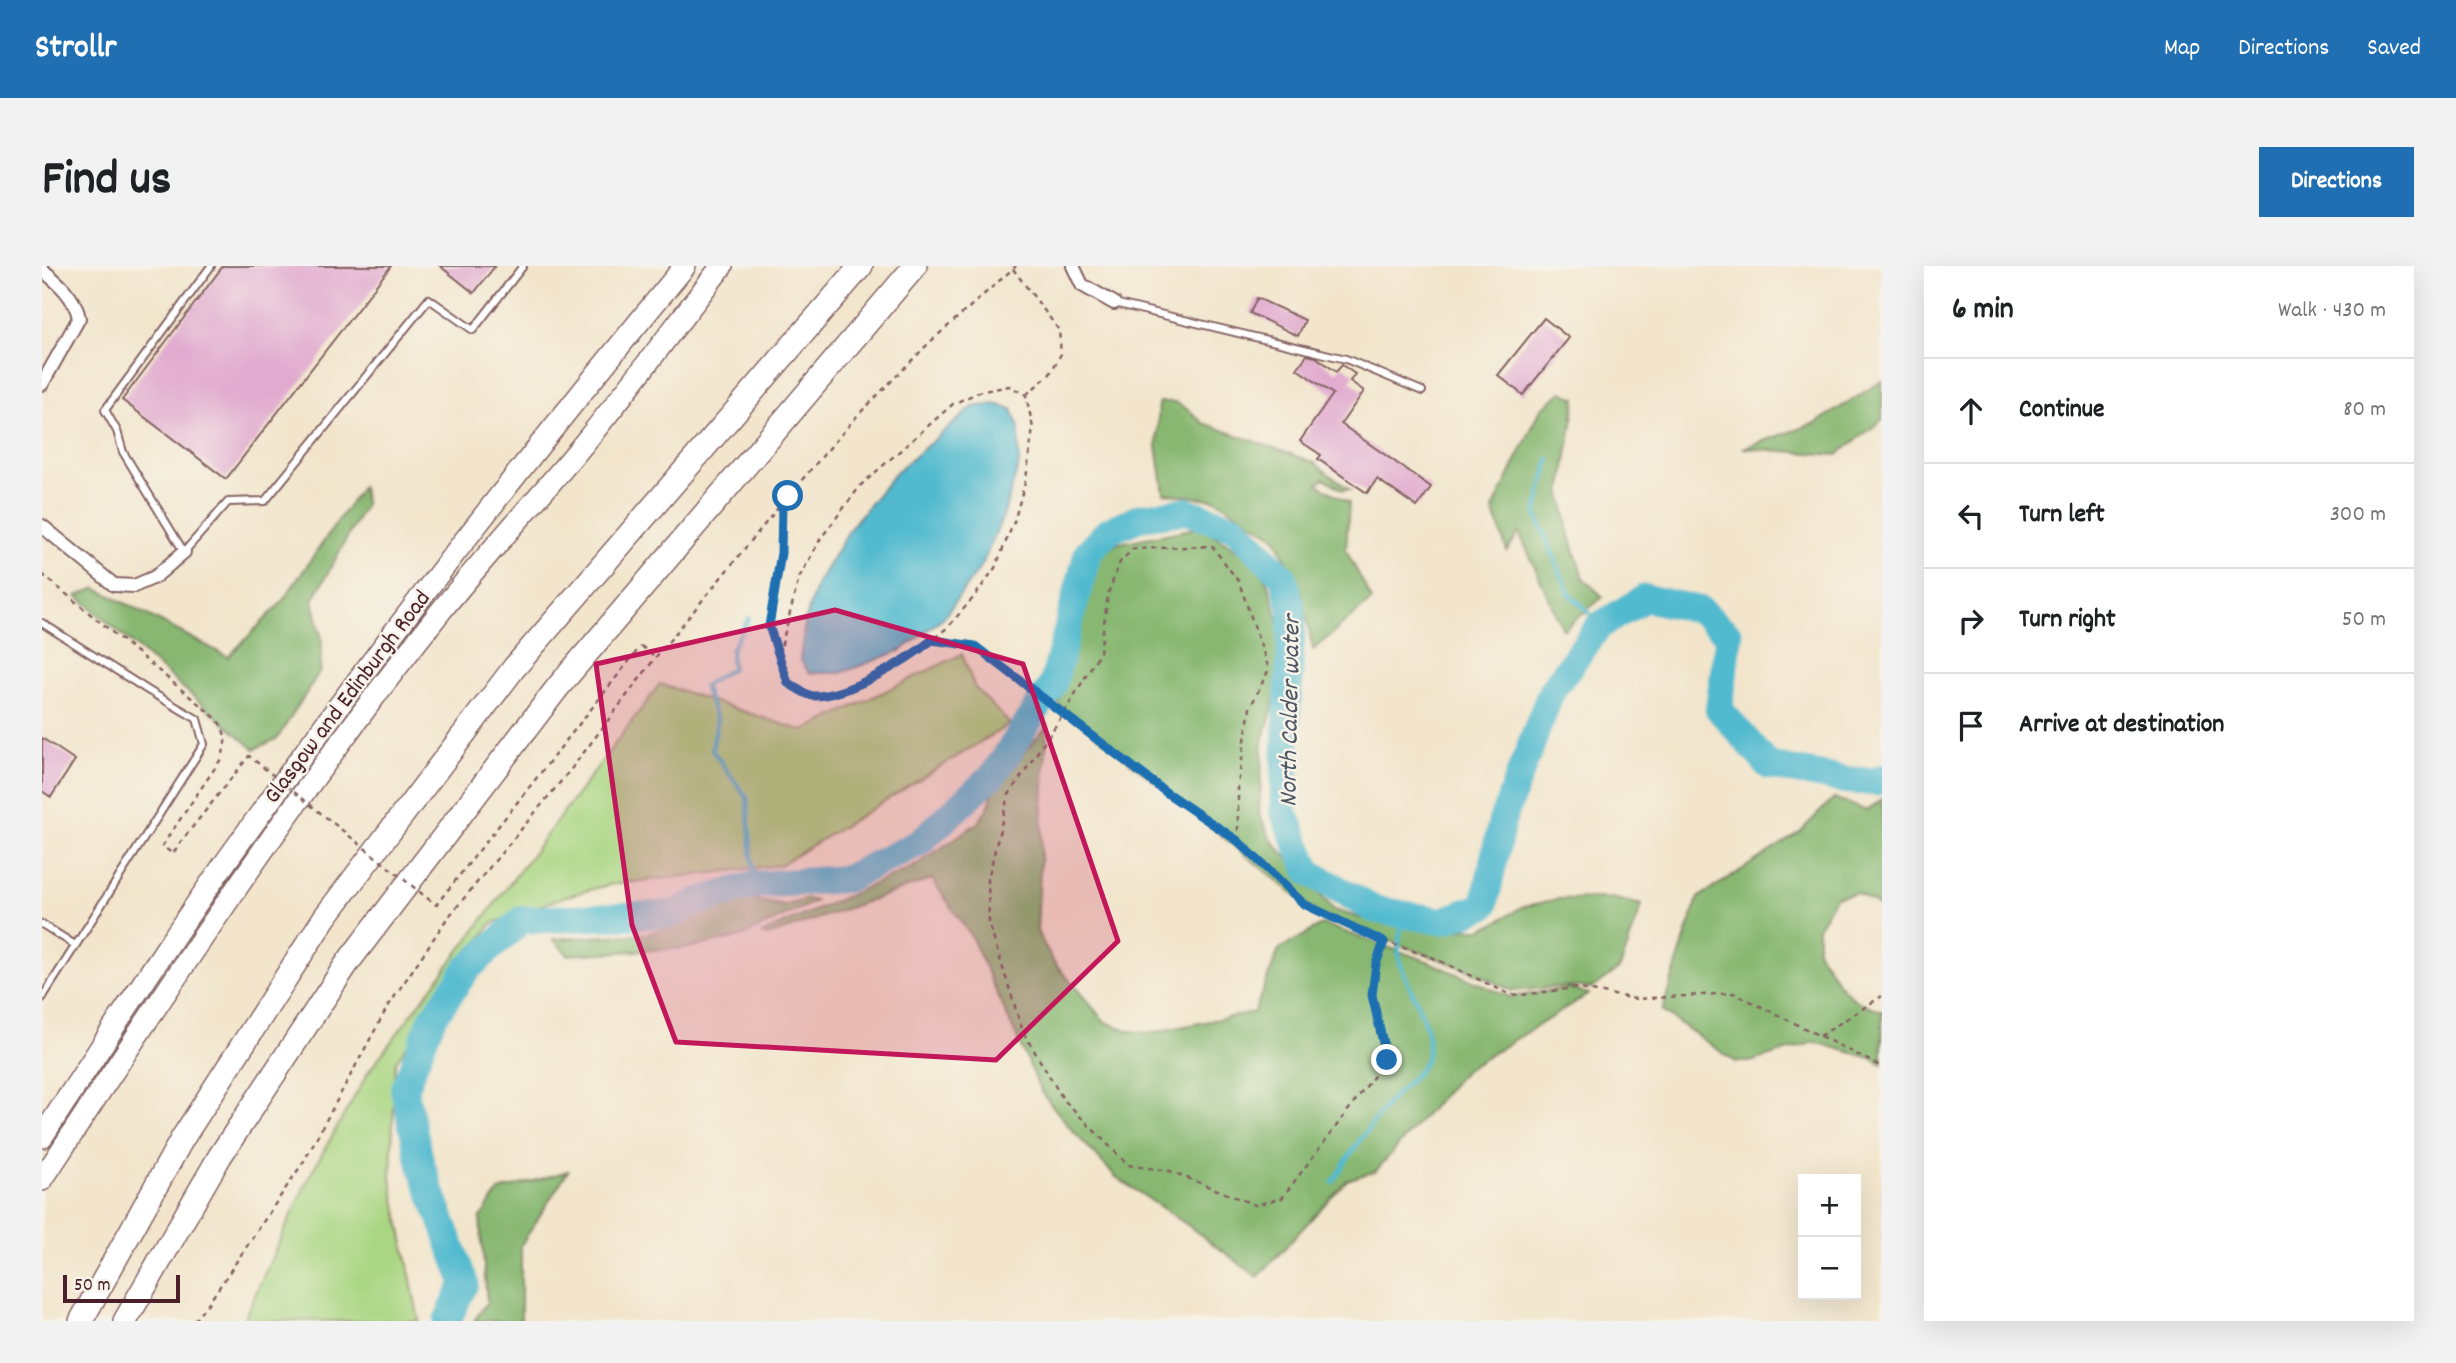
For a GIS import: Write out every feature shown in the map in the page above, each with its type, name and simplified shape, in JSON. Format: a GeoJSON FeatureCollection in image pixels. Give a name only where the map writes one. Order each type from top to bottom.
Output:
{"type":"FeatureCollection","features":[{"type":"Feature","properties":{"kind":"highway","name":"Glasgow and Edinburgh Road"},"geometry":{"type":"LineString","coordinates":[[42,1137],[257,817],[551,429],[685,266]]}},
{"type":"Feature","properties":{"kind":"highway","name":"Glasgow and Edinburgh Road"},"geometry":{"type":"LineString","coordinates":[[42,1180],[171,984],[337,750],[440,612],[583,444],[722,266]]}},
{"type":"Feature","properties":{"kind":"highway"},"geometry":{"type":"LineString","coordinates":[[81,1321],[182,1139],[325,917],[513,668],[861,266]]}},
{"type":"Feature","properties":{"kind":"highway"},"geometry":{"type":"LineString","coordinates":[[125,1321],[220,1156],[356,951],[558,687],[915,266]]}},
{"type":"Feature","properties":{"kind":"highway"},"geometry":{"type":"LineString","coordinates":[[42,1129],[134,997]]}},
{"type":"Feature","properties":{"kind":"street"},"geometry":{"type":"LineString","coordinates":[[1073,266],[1082,285],[1114,303]]}},
{"type":"Feature","properties":{"kind":"street"},"geometry":{"type":"LineString","coordinates":[[42,270],[58,282],[77,308],[79,318],[42,384]]}},
{"type":"Feature","properties":{"kind":"street"},"geometry":{"type":"LineString","coordinates":[[42,526],[114,585],[134,586],[155,577],[184,552]]}},
{"type":"Feature","properties":{"kind":"lane"},"geometry":{"type":"LineString","coordinates":[[211,266],[105,410],[117,430],[122,452],[184,552],[228,502],[265,501],[429,299],[473,330],[523,266]]}},
{"type":"Feature","properties":{"kind":"lane"},"geometry":{"type":"LineString","coordinates":[[1114,303],[1346,359],[1422,391]]}},
{"type":"Feature","properties":{"kind":"lane"},"geometry":{"type":"LineString","coordinates":[[42,623],[197,719],[204,744],[42,998]]}},
{"type":"Feature","properties":{"kind":"lane"},"geometry":{"type":"LineString","coordinates":[[42,924],[75,945]]}},
{"type":"Feature","properties":{"kind":"path"},"geometry":{"type":"LineString","coordinates":[[194,1321],[304,1161],[387,1008],[446,920],[572,768],[656,657],[857,416],[921,351],[1015,267],[1059,330],[1061,354],[1050,374],[1026,395]]}},
{"type":"Feature","properties":{"kind":"path"},"geometry":{"type":"LineString","coordinates":[[779,655],[799,578],[821,538],[861,485],[953,404],[979,392],[1009,386],[1026,395]]}},
{"type":"Feature","properties":{"kind":"path"},"geometry":{"type":"LineString","coordinates":[[782,503],[781,553],[769,626],[788,683],[810,696],[831,693],[867,680],[915,653],[947,628],[995,568],[1014,522],[1026,479],[1032,428],[1026,395]]}},
{"type":"Feature","properties":{"kind":"path"},"geometry":{"type":"LineString","coordinates":[[1238,841],[1238,785],[1250,708],[1269,669],[1239,582],[1212,547],[1133,548],[1120,562],[1108,594],[1100,652],[1064,713],[1008,796],[988,879],[989,924],[1023,1032],[1063,1099],[1128,1165],[1170,1171],[1255,1205],[1282,1198],[1387,1060],[1372,995],[1376,964],[1384,942]]}},
{"type":"Feature","properties":{"kind":"path"},"geometry":{"type":"LineString","coordinates":[[932,640],[975,646],[1167,793],[1238,841],[1304,904],[1384,942],[1434,958],[1509,994],[1575,988],[1636,999],[1734,993],[1882,1067]]}},
{"type":"Feature","properties":{"kind":"path"},"geometry":{"type":"LineString","coordinates":[[179,844],[249,756],[436,905],[641,646],[656,657]]}},
{"type":"Feature","properties":{"kind":"path"},"geometry":{"type":"LineString","coordinates":[[1820,1036],[1882,996]]}},
{"type":"Feature","properties":{"kind":"highlighted area"},"geometry":{"type":"Polygon","coordinates":[[[835,610],[1023,664],[1118,941],[996,1060],[676,1042],[632,925],[596,664],[835,610]]]}},
{"type":"Feature","properties":{"kind":"green space"},"geometry":{"type":"Polygon","coordinates":[[[1882,381],[1882,420],[1837,455],[1743,448],[1816,423],[1882,381]]]}},
{"type":"Feature","properties":{"kind":"green space"},"geometry":{"type":"Polygon","coordinates":[[[1562,392],[1576,398],[1561,494],[1583,578],[1603,597],[1563,630],[1519,532],[1507,551],[1493,509],[1541,409],[1562,392]]]}},
{"type":"Feature","properties":{"kind":"green space"},"geometry":{"type":"Polygon","coordinates":[[[1159,402],[1175,402],[1203,423],[1313,462],[1350,490],[1343,490],[1324,478],[1318,484],[1349,503],[1346,550],[1372,600],[1313,650],[1301,590],[1275,537],[1216,500],[1164,493],[1157,446],[1159,402]]]}},
{"type":"Feature","properties":{"kind":"green space"},"geometry":{"type":"Polygon","coordinates":[[[362,486],[365,505],[313,600],[322,640],[320,671],[277,739],[254,749],[77,596],[96,588],[228,657],[281,603],[362,486]]]}},
{"type":"Feature","properties":{"kind":"green space"},"geometry":{"type":"Polygon","coordinates":[[[1201,527],[1257,562],[1270,589],[1280,629],[1282,659],[1263,741],[1259,813],[1270,838],[1334,910],[1371,921],[1439,929],[1481,929],[1522,907],[1558,899],[1611,898],[1642,905],[1620,968],[1593,988],[1565,986],[1512,991],[1471,971],[1320,915],[1058,704],[1098,557],[1115,544],[1201,527]]]}},
{"type":"Feature","properties":{"kind":"green space"},"geometry":{"type":"Polygon","coordinates":[[[962,654],[975,688],[1010,724],[780,865],[608,885],[563,897],[491,924],[395,1063],[391,1179],[419,1321],[243,1321],[309,1177],[369,1071],[660,684],[803,731],[962,654]]]}},
{"type":"Feature","properties":{"kind":"green space"},"geometry":{"type":"Polygon","coordinates":[[[1047,726],[1037,931],[1052,960],[1105,1022],[1130,1031],[1151,1033],[1254,1012],[1279,950],[1323,924],[1427,961],[1510,997],[1569,988],[1589,994],[1464,1071],[1376,1171],[1347,1180],[1258,1277],[1116,1177],[1072,1130],[1042,1093],[971,936],[932,879],[768,936],[761,934],[913,867],[979,822],[989,806],[995,786],[1047,726]]]}},
{"type":"Feature","properties":{"kind":"green space"},"geometry":{"type":"Polygon","coordinates":[[[1834,798],[1867,811],[1882,799],[1882,908],[1857,893],[1835,897],[1818,927],[1818,952],[1839,984],[1856,1001],[1882,1011],[1882,1064],[1874,1059],[1815,1042],[1750,1062],[1736,1062],[1662,1011],[1698,898],[1800,832],[1834,798]]]}},
{"type":"Feature","properties":{"kind":"green space"},"geometry":{"type":"Polygon","coordinates":[[[750,899],[784,906],[807,899],[816,901],[741,937],[688,948],[568,955],[553,939],[647,934],[683,923],[715,904],[750,899]]]}},
{"type":"Feature","properties":{"kind":"green space"},"geometry":{"type":"Polygon","coordinates":[[[568,1171],[521,1245],[521,1321],[474,1321],[487,1302],[480,1218],[499,1191],[568,1171]]]}},
{"type":"Feature","properties":{"kind":"water"},"geometry":{"type":"Polygon","coordinates":[[[995,404],[1012,409],[1019,428],[1019,464],[1004,514],[982,565],[944,617],[902,650],[841,673],[809,673],[800,659],[805,622],[816,586],[851,527],[896,472],[973,407],[995,404]]]}},
{"type":"Feature","properties":{"kind":"building"},"geometry":{"type":"Polygon","coordinates":[[[223,266],[391,266],[226,479],[122,400],[223,266]]]}},
{"type":"Feature","properties":{"kind":"building"},"geometry":{"type":"Polygon","coordinates":[[[440,266],[495,266],[474,293],[440,266]]]}},
{"type":"Feature","properties":{"kind":"building"},"geometry":{"type":"Polygon","coordinates":[[[1257,298],[1305,320],[1298,336],[1250,313],[1257,298]]]}},
{"type":"Feature","properties":{"kind":"building"},"geometry":{"type":"Polygon","coordinates":[[[1544,318],[1569,338],[1523,395],[1498,375],[1544,318]]]}},
{"type":"Feature","properties":{"kind":"building"},"geometry":{"type":"Polygon","coordinates":[[[1307,355],[1316,357],[1336,372],[1342,365],[1355,374],[1350,381],[1364,391],[1341,424],[1431,487],[1417,507],[1377,479],[1367,493],[1318,459],[1321,455],[1300,441],[1333,394],[1297,369],[1307,355]]]}},
{"type":"Feature","properties":{"kind":"building"},"geometry":{"type":"Polygon","coordinates":[[[42,738],[75,760],[51,797],[42,791],[42,738]]]}},
{"type":"Feature","properties":{"kind":"waterway"},"geometry":{"type":"LineString","coordinates":[[1549,459],[1536,514],[1569,594],[1586,609],[1599,626]]}},
{"type":"Feature","properties":{"kind":"waterway","name":"North Calder water"},"geometry":{"type":"LineString","coordinates":[[447,1321],[465,1283],[421,1165],[404,1089],[432,1019],[467,969],[522,920],[673,914],[697,902],[754,885],[846,879],[919,843],[994,774],[1053,684],[1088,552],[1108,531],[1141,517],[1185,511],[1236,528],[1284,578],[1292,611],[1283,810],[1309,872],[1373,909],[1442,921],[1484,906],[1502,821],[1552,690],[1599,626],[1645,598],[1700,610],[1729,635],[1719,709],[1769,766],[1845,780],[1875,782],[1882,778]]}},
{"type":"Feature","properties":{"kind":"waterway"},"geometry":{"type":"LineString","coordinates":[[749,618],[731,650],[732,668],[704,686],[717,721],[712,750],[747,798],[754,885]]}},
{"type":"Feature","properties":{"kind":"waterway"},"geometry":{"type":"LineString","coordinates":[[1333,1182],[1381,1112],[1421,1068],[1428,1051],[1428,1038],[1421,1011],[1400,962],[1399,938],[1405,915]]}},
{"type":"Feature","properties":{"kind":"route"},"geometry":{"type":"LineString","coordinates":[[788,496],[782,503],[781,553],[769,626],[788,683],[810,696],[831,693],[867,680],[915,653],[932,640],[975,646],[1167,793],[1238,841],[1304,904],[1384,942],[1376,964],[1372,995],[1387,1060]]}}]}
